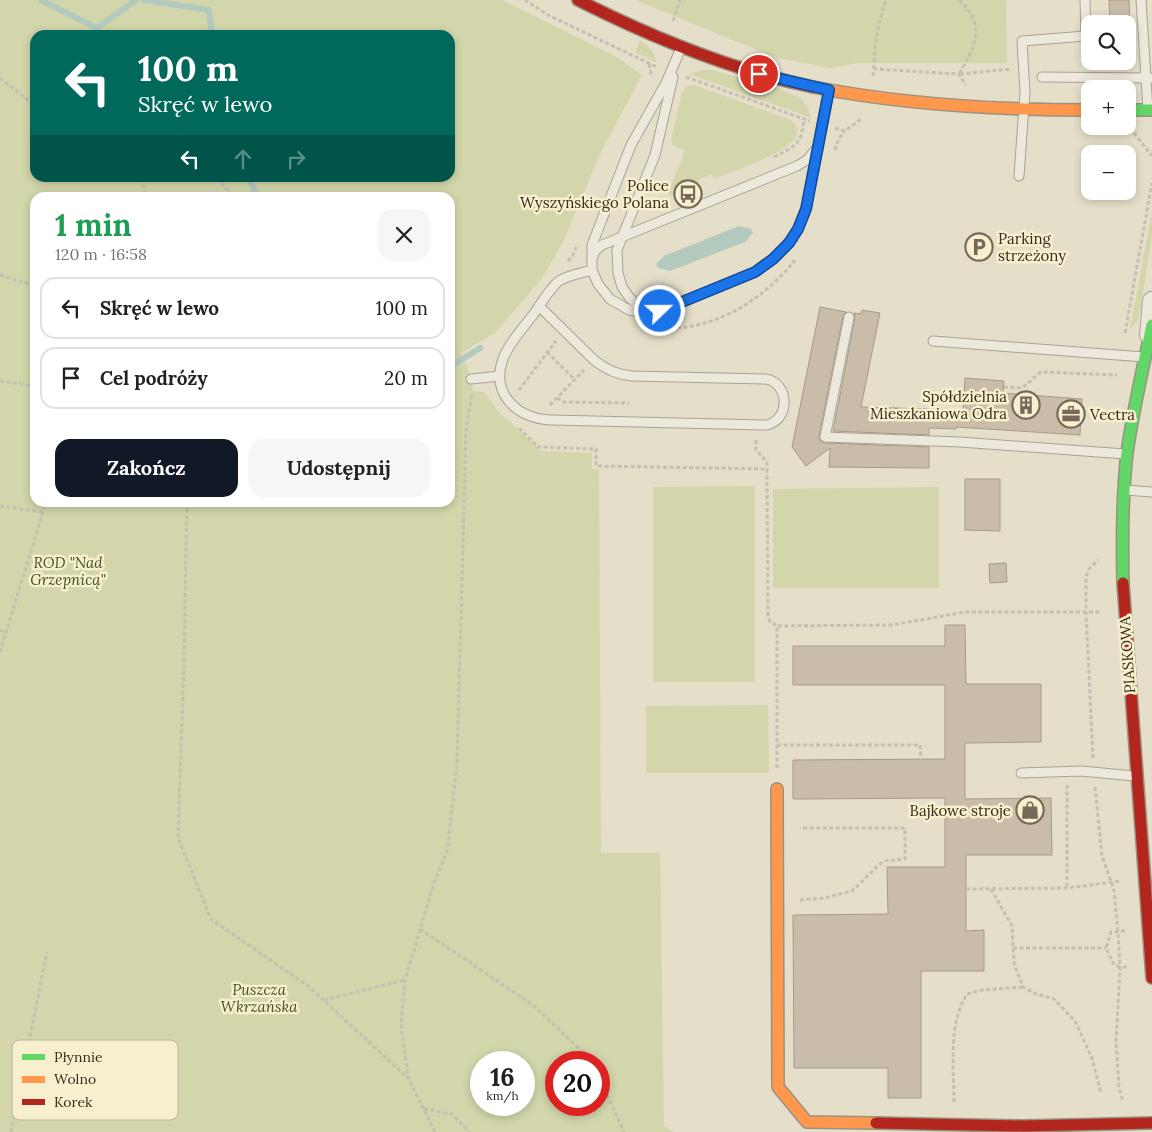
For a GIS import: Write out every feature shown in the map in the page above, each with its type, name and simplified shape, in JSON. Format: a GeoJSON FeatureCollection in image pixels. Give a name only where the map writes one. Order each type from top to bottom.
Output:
{"type":"FeatureCollection","features":[{"type":"Feature","properties":{"kind":"street"},"geometry":{"type":"LineString","coordinates":[[578,0],[680,50],[759,74],[829,90],[920,103],[1023,110],[1081,110]]}},
{"type":"Feature","properties":{"kind":"street"},"geometry":{"type":"LineString","coordinates":[[1136,110],[1150,110]]}},
{"type":"Feature","properties":{"kind":"street","name":"PIASKOWA"},"geometry":{"type":"LineString","coordinates":[[1152,301],[1150,330],[1134,407],[1127,454],[1122,537],[1124,604],[1137,776],[1148,872],[1152,978]]}},
{"type":"Feature","properties":{"kind":"street"},"geometry":{"type":"LineString","coordinates":[[777,789],[778,1087],[807,1122],[954,1125],[1152,1123]]}},
{"type":"Feature","properties":{"kind":"lane"},"geometry":{"type":"LineString","coordinates":[[1019,176],[1025,92],[1022,41],[1086,36],[1084,0]]}},
{"type":"Feature","properties":{"kind":"lane"},"geometry":{"type":"LineString","coordinates":[[1141,0],[1149,78],[1150,110]]}},
{"type":"Feature","properties":{"kind":"lane"},"geometry":{"type":"LineString","coordinates":[[660,311],[650,311],[638,305],[629,297],[622,287],[616,261],[617,250],[655,155],[680,50]]}},
{"type":"Feature","properties":{"kind":"lane"},"geometry":{"type":"LineString","coordinates":[[680,50],[666,84],[631,145],[592,242],[592,268],[600,288],[616,304],[639,312],[660,311],[751,274],[766,265],[780,253],[793,237],[803,218],[829,90]]}},
{"type":"Feature","properties":{"kind":"lane"},"geometry":{"type":"LineString","coordinates":[[1042,77],[1149,78]]}},
{"type":"Feature","properties":{"kind":"lane"},"geometry":{"type":"LineString","coordinates":[[592,268],[592,257],[602,245],[797,166],[812,156],[819,142]]}},
{"type":"Feature","properties":{"kind":"lane"},"geometry":{"type":"LineString","coordinates":[[539,306],[594,360],[610,370],[626,376],[770,380],[778,385],[784,394],[782,413],[777,420],[768,425],[538,419],[521,412],[509,402],[504,393],[500,376],[501,364],[506,351],[539,306],[559,282],[592,268]]}},
{"type":"Feature","properties":{"kind":"lane"},"geometry":{"type":"LineString","coordinates":[[849,317],[825,437],[960,442],[1127,454]]}},
{"type":"Feature","properties":{"kind":"lane"},"geometry":{"type":"LineString","coordinates":[[933,341],[1144,357]]}},
{"type":"Feature","properties":{"kind":"lane"},"geometry":{"type":"LineString","coordinates":[[471,379],[500,376]]}},
{"type":"Feature","properties":{"kind":"lane"},"geometry":{"type":"LineString","coordinates":[[1124,490],[1152,492]]}},
{"type":"Feature","properties":{"kind":"lane"},"geometry":{"type":"LineString","coordinates":[[1021,773],[1081,771],[1137,776]]}},
{"type":"Feature","properties":{"kind":"path"},"geometry":{"type":"LineString","coordinates":[[874,69],[874,47],[878,21],[886,0]]}},
{"type":"Feature","properties":{"kind":"path"},"geometry":{"type":"LineString","coordinates":[[959,0],[968,9],[975,27],[975,42],[959,74],[1024,68]]}},
{"type":"Feature","properties":{"kind":"path"},"geometry":{"type":"LineString","coordinates":[[0,78],[30,102]]}},
{"type":"Feature","properties":{"kind":"path"},"geometry":{"type":"LineString","coordinates":[[774,157],[799,142],[804,119]]}},
{"type":"Feature","properties":{"kind":"path"},"geometry":{"type":"LineString","coordinates":[[1136,135],[1152,156]]}},
{"type":"Feature","properties":{"kind":"path"},"geometry":{"type":"LineString","coordinates":[[221,182],[230,192]]}},
{"type":"Feature","properties":{"kind":"path"},"geometry":{"type":"LineString","coordinates":[[0,276],[30,285]]}},
{"type":"Feature","properties":{"kind":"path"},"geometry":{"type":"LineString","coordinates":[[515,387],[518,394],[556,340],[554,336]]}},
{"type":"Feature","properties":{"kind":"path"},"geometry":{"type":"LineString","coordinates":[[547,352],[575,380]]}},
{"type":"Feature","properties":{"kind":"path"},"geometry":{"type":"LineString","coordinates":[[546,408],[594,360]]}},
{"type":"Feature","properties":{"kind":"path"},"geometry":{"type":"LineString","coordinates":[[1004,387],[1022,388],[1041,372],[1117,375]]}},
{"type":"Feature","properties":{"kind":"path"},"geometry":{"type":"LineString","coordinates":[[436,1132],[408,1078],[401,1024],[405,980],[434,882],[447,852],[457,764],[466,439],[472,387],[471,379]]}},
{"type":"Feature","properties":{"kind":"path"},"geometry":{"type":"LineString","coordinates":[[0,380],[30,385]]}},
{"type":"Feature","properties":{"kind":"path"},"geometry":{"type":"LineString","coordinates":[[557,398],[564,402],[629,404]]}},
{"type":"Feature","properties":{"kind":"path"},"geometry":{"type":"LineString","coordinates":[[756,450],[768,462],[768,616],[770,622],[777,626],[892,625],[965,612],[1100,612]]}},
{"type":"Feature","properties":{"kind":"path"},"geometry":{"type":"LineString","coordinates":[[596,466],[768,469]]}},
{"type":"Feature","properties":{"kind":"path"},"geometry":{"type":"LineString","coordinates":[[0,506],[43,512]]}},
{"type":"Feature","properties":{"kind":"path"},"geometry":{"type":"LineString","coordinates":[[0,652],[44,507]]}},
{"type":"Feature","properties":{"kind":"path"},"geometry":{"type":"LineString","coordinates":[[187,507],[178,838],[211,919],[308,986],[408,1078]]}},
{"type":"Feature","properties":{"kind":"path"},"geometry":{"type":"LineString","coordinates":[[1098,561],[1089,568],[1086,577],[1094,772],[1102,856],[1114,890],[1118,932],[1120,967],[1116,1043],[1119,1087],[1127,1124]]}},
{"type":"Feature","properties":{"kind":"path"},"geometry":{"type":"LineString","coordinates":[[777,626],[777,789]]}},
{"type":"Feature","properties":{"kind":"path"},"geometry":{"type":"LineString","coordinates":[[0,631],[6,632]]}},
{"type":"Feature","properties":{"kind":"path"},"geometry":{"type":"LineString","coordinates":[[777,745],[920,745],[920,760]]}},
{"type":"Feature","properties":{"kind":"path"},"geometry":{"type":"LineString","coordinates":[[1067,772],[1067,888]]}},
{"type":"Feature","properties":{"kind":"path"},"geometry":{"type":"LineString","coordinates":[[777,828],[905,828],[905,859],[883,861],[852,891],[825,898],[777,902]]}},
{"type":"Feature","properties":{"kind":"path"},"geometry":{"type":"LineString","coordinates":[[966,889],[1067,888],[1121,882]]}},
{"type":"Feature","properties":{"kind":"path"},"geometry":{"type":"LineString","coordinates":[[992,889],[1012,926],[1014,964],[1023,987]]}},
{"type":"Feature","properties":{"kind":"path"},"geometry":{"type":"LineString","coordinates":[[420,929],[534,1006],[582,1051]]}},
{"type":"Feature","properties":{"kind":"path"},"geometry":{"type":"LineString","coordinates":[[1125,931],[1111,932],[1106,948],[1114,965],[1128,967]]}},
{"type":"Feature","properties":{"kind":"path"},"geometry":{"type":"LineString","coordinates":[[1013,948],[1106,948]]}},
{"type":"Feature","properties":{"kind":"path"},"geometry":{"type":"LineString","coordinates":[[29,1040],[47,952]]}},
{"type":"Feature","properties":{"kind":"path"},"geometry":{"type":"LineString","coordinates":[[324,1000],[405,980]]}},
{"type":"Feature","properties":{"kind":"path"},"geometry":{"type":"LineString","coordinates":[[954,1125],[955,1034],[957,1017],[961,1003],[967,994],[982,990],[1023,987],[1036,994],[1054,999],[1075,1021],[1092,1058],[1101,1093]]}},
{"type":"Feature","properties":{"kind":"path"},"geometry":{"type":"LineString","coordinates":[[610,1101],[624,1132]]}},
{"type":"Feature","properties":{"kind":"path"},"geometry":{"type":"LineString","coordinates":[[424,1110],[452,1114],[469,1132]]}},
{"type":"Feature","properties":{"kind":"green space"},"geometry":{"type":"Polygon","coordinates":[[[0,0],[502,0],[615,56],[642,75],[601,152],[563,242],[542,278],[495,333],[461,353],[470,374],[473,391],[486,394],[500,414],[541,451],[592,453],[592,469],[599,469],[601,853],[660,853],[664,1126],[673,1132],[0,1132],[0,0]]]}},
{"type":"Feature","properties":{"kind":"green space"},"geometry":{"type":"Polygon","coordinates":[[[635,0],[1006,0],[1007,63],[857,63],[831,68],[777,58],[635,0]]]}},
{"type":"Feature","properties":{"kind":"green space"},"geometry":{"type":"Polygon","coordinates":[[[640,40],[652,50],[657,63],[635,52],[640,40]]]}},
{"type":"Feature","properties":{"kind":"green space"},"geometry":{"type":"Polygon","coordinates":[[[702,70],[713,70],[774,87],[796,96],[805,104],[811,118],[689,74],[702,70]]]}},
{"type":"Feature","properties":{"kind":"green space"},"geometry":{"type":"Polygon","coordinates":[[[694,85],[791,120],[797,129],[797,135],[789,145],[780,151],[714,179],[711,174],[698,180],[699,185],[671,196],[668,194],[669,190],[685,151],[673,145],[671,140],[682,92],[688,86],[694,85]]]}},
{"type":"Feature","properties":{"kind":"green space"},"geometry":{"type":"Polygon","coordinates":[[[1152,212],[1152,236],[1139,318],[1130,329],[1152,212]]]}},
{"type":"Feature","properties":{"kind":"green space"},"geometry":{"type":"Polygon","coordinates":[[[755,486],[755,682],[653,682],[653,487],[755,486]]]}},
{"type":"Feature","properties":{"kind":"green space"},"geometry":{"type":"Polygon","coordinates":[[[939,487],[939,588],[773,588],[773,489],[939,487]]]}},
{"type":"Feature","properties":{"kind":"green space"},"geometry":{"type":"Polygon","coordinates":[[[768,705],[769,773],[646,773],[646,706],[768,705]]]}},
{"type":"Feature","properties":{"kind":"shaded area"},"geometry":{"type":"Polygon","coordinates":[[[739,226],[751,229],[753,233],[745,242],[670,271],[658,268],[656,264],[664,256],[739,226]]]}},
{"type":"Feature","properties":{"kind":"building"},"geometry":{"type":"Polygon","coordinates":[[[1109,0],[1129,0],[1130,15],[1110,15],[1109,0]]]}},
{"type":"Feature","properties":{"kind":"building"},"geometry":{"type":"Polygon","coordinates":[[[820,307],[846,312],[843,316],[819,440],[825,443],[929,447],[929,468],[829,467],[830,448],[806,466],[792,447],[820,307]]]}},
{"type":"Feature","properties":{"kind":"building"},"geometry":{"type":"Polygon","coordinates":[[[862,310],[880,313],[861,407],[963,410],[965,378],[1004,381],[1003,393],[1082,399],[1080,435],[956,427],[956,429],[929,428],[929,435],[833,431],[855,318],[854,313],[861,314],[862,310]]]}},
{"type":"Feature","properties":{"kind":"building"},"geometry":{"type":"Polygon","coordinates":[[[965,479],[1000,479],[1000,531],[965,530],[965,479]]]}},
{"type":"Feature","properties":{"kind":"building"},"geometry":{"type":"Polygon","coordinates":[[[1006,563],[1007,582],[990,583],[989,564],[1006,563]]]}},
{"type":"Feature","properties":{"kind":"building"},"geometry":{"type":"Polygon","coordinates":[[[945,625],[965,625],[966,684],[1041,684],[1041,742],[965,743],[965,799],[1051,798],[1052,855],[966,855],[966,931],[984,930],[984,971],[921,971],[921,1098],[888,1098],[888,1068],[794,1068],[793,915],[888,914],[887,867],[945,867],[945,798],[793,799],[793,760],[945,759],[945,685],[793,685],[793,646],[945,646],[945,625]]]}},
{"type":"Feature","properties":{"kind":"waterway"},"geometry":{"type":"LineString","coordinates":[[41,0],[97,28],[136,0]]}},
{"type":"Feature","properties":{"kind":"waterway"},"geometry":{"type":"LineString","coordinates":[[144,0],[209,10],[211,30]]}},
{"type":"Feature","properties":{"kind":"waterway"},"geometry":{"type":"LineString","coordinates":[[251,182],[255,192]]}},
{"type":"Feature","properties":{"kind":"waterway"},"geometry":{"type":"LineString","coordinates":[[455,364],[480,348]]}},
{"type":"Feature","properties":{"kind":"traffic: fast"},"geometry":{"type":"LineString","coordinates":[[1136,110],[1152,110]]}},
{"type":"Feature","properties":{"kind":"traffic: fast"},"geometry":{"type":"LineString","coordinates":[[1123,583],[1124,485],[1127,453],[1152,325]]}},
{"type":"Feature","properties":{"kind":"traffic: slow"},"geometry":{"type":"LineString","coordinates":[[813,87],[882,98],[951,105],[1081,110]]}},
{"type":"Feature","properties":{"kind":"traffic: slow"},"geometry":{"type":"LineString","coordinates":[[777,789],[778,1087],[807,1122],[876,1123]]}},
{"type":"Feature","properties":{"kind":"traffic: jam"},"geometry":{"type":"LineString","coordinates":[[578,0],[664,40],[722,62],[752,72],[813,87]]}},
{"type":"Feature","properties":{"kind":"traffic: jam"},"geometry":{"type":"LineString","coordinates":[[1123,583],[1152,978]]}},
{"type":"Feature","properties":{"kind":"traffic: jam"},"geometry":{"type":"LineString","coordinates":[[876,1123],[1023,1126],[1152,1123]]}},
{"type":"Feature","properties":{"kind":"place","name":"Police Wyszyńskiego Polana"},"geometry":{"type":"Point","coordinates":[688,194]}},
{"type":"Feature","properties":{"kind":"place","name":"Parking strzeżony"},"geometry":{"type":"Point","coordinates":[979,247]}},
{"type":"Feature","properties":{"kind":"place","name":"Spółdzielnia Mieszkaniowa Odra"},"geometry":{"type":"Point","coordinates":[1026,405]}},
{"type":"Feature","properties":{"kind":"place","name":"Vectra"},"geometry":{"type":"Point","coordinates":[1071,414]}},
{"type":"Feature","properties":{"kind":"place","name":"Bajkowe stroje"},"geometry":{"type":"Point","coordinates":[1030,810]}},
{"type":"Feature","properties":{"kind":"route"},"geometry":{"type":"LineString","coordinates":[[660,311],[762,268],[789,243],[802,222],[829,90],[759,74]]}},
{"type":"Feature","properties":{"kind":"park label","name":"ROD \"Nad Grzepnicą\""},"geometry":{"type":"Point","coordinates":[68,570]}},
{"type":"Feature","properties":{"kind":"park label","name":"Puszcza Wkrzańska"},"geometry":{"type":"Point","coordinates":[259,998]}}]}
